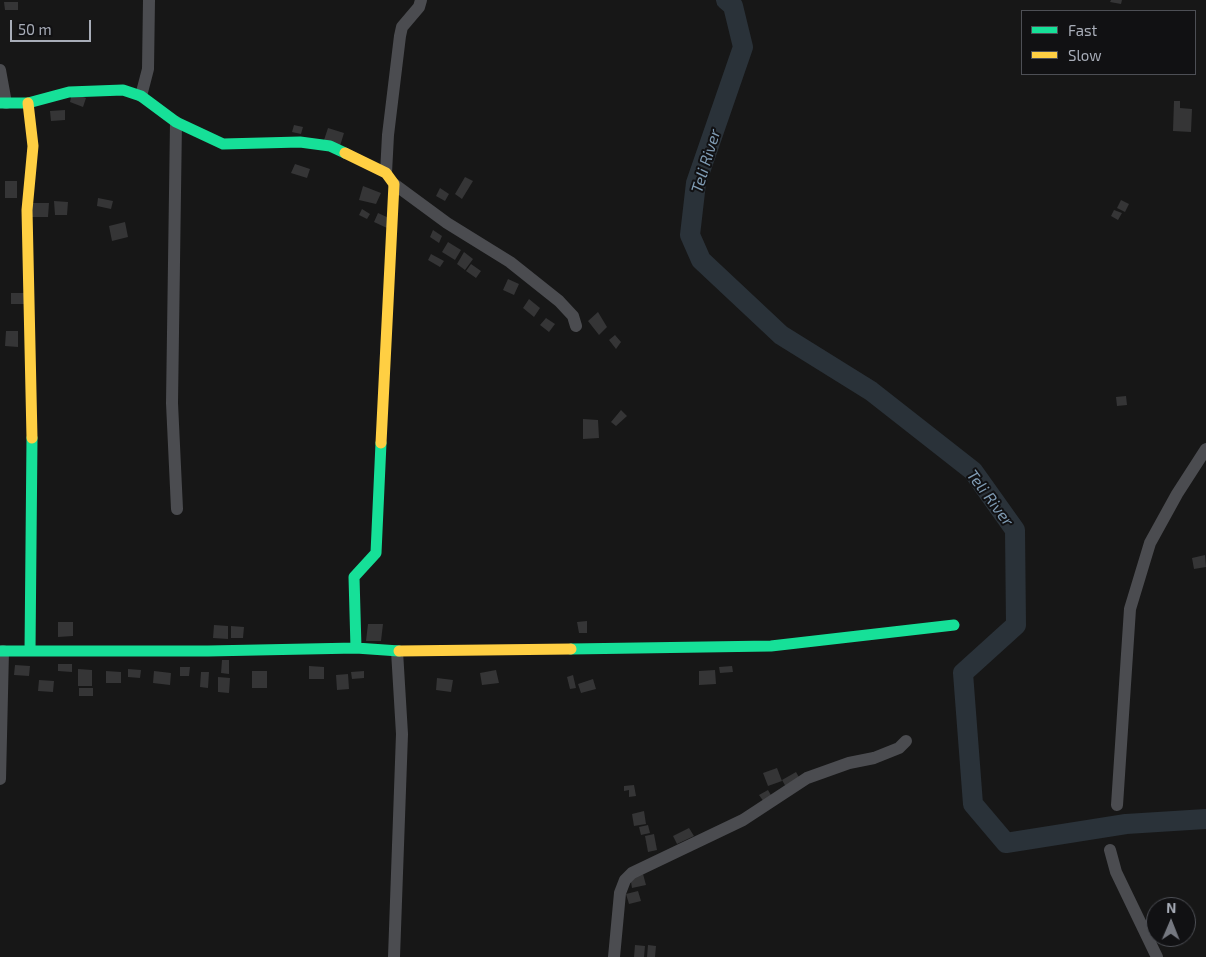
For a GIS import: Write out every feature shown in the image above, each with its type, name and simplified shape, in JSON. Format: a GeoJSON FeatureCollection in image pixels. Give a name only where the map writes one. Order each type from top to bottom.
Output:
{"type":"FeatureCollection","features":[{"type":"Feature","properties":{"kind":"street"},"geometry":{"type":"LineString","coordinates":[[141,96],[148,69],[149,0]]}},
{"type":"Feature","properties":{"kind":"street"},"geometry":{"type":"LineString","coordinates":[[386,173],[388,135],[400,36],[402,27],[419,6],[421,0]]}},
{"type":"Feature","properties":{"kind":"street"},"geometry":{"type":"LineString","coordinates":[[0,70],[3,103],[28,103],[69,92],[123,90],[141,96],[176,122],[223,144],[282,144],[300,142],[330,146],[386,173],[394,184],[447,223],[510,262],[558,301],[573,316],[576,326]]}},
{"type":"Feature","properties":{"kind":"street"},"geometry":{"type":"LineString","coordinates":[[28,103],[33,146],[27,210],[32,457],[30,651]]}},
{"type":"Feature","properties":{"kind":"street"},"geometry":{"type":"LineString","coordinates":[[176,122],[172,403],[177,509]]}},
{"type":"Feature","properties":{"kind":"street"},"geometry":{"type":"LineString","coordinates":[[356,648],[354,577],[376,553],[394,184]]}},
{"type":"Feature","properties":{"kind":"street"},"geometry":{"type":"LineString","coordinates":[[1117,805],[1130,609],[1150,542],[1177,494],[1206,449]]}},
{"type":"Feature","properties":{"kind":"street"},"geometry":{"type":"LineString","coordinates":[[0,779],[2,651],[208,652],[356,648],[398,651],[770,646],[954,625]]}},
{"type":"Feature","properties":{"kind":"street"},"geometry":{"type":"LineString","coordinates":[[394,957],[402,734],[398,651]]}},
{"type":"Feature","properties":{"kind":"street"},"geometry":{"type":"LineString","coordinates":[[614,957],[620,893],[625,880],[632,873],[743,820],[807,778],[849,763],[874,758],[900,748],[906,741]]}},
{"type":"Feature","properties":{"kind":"street"},"geometry":{"type":"LineString","coordinates":[[1110,850],[1116,872],[1157,957]]}},
{"type":"Feature","properties":{"kind":"building"},"geometry":{"type":"Polygon","coordinates":[[[1111,0],[1122,0],[1121,4],[1110,2],[1111,0]]]}},
{"type":"Feature","properties":{"kind":"building"},"geometry":{"type":"Polygon","coordinates":[[[4,2],[18,2],[18,10],[5,10],[4,2]]]}},
{"type":"Feature","properties":{"kind":"building"},"geometry":{"type":"Polygon","coordinates":[[[72,93],[86,98],[83,107],[70,102],[72,93]]]}},
{"type":"Feature","properties":{"kind":"building"},"geometry":{"type":"Polygon","coordinates":[[[1174,101],[1180,101],[1180,108],[1192,109],[1191,132],[1173,131],[1174,101]]]}},
{"type":"Feature","properties":{"kind":"building"},"geometry":{"type":"Polygon","coordinates":[[[65,110],[65,120],[51,121],[50,111],[65,110]]]}},
{"type":"Feature","properties":{"kind":"building"},"geometry":{"type":"Polygon","coordinates":[[[294,125],[303,127],[301,134],[292,132],[294,125]]]}},
{"type":"Feature","properties":{"kind":"building"},"geometry":{"type":"Polygon","coordinates":[[[328,128],[344,133],[340,146],[324,140],[328,128]]]}},
{"type":"Feature","properties":{"kind":"building"},"geometry":{"type":"Polygon","coordinates":[[[295,164],[310,169],[307,178],[291,173],[295,164]]]}},
{"type":"Feature","properties":{"kind":"building"},"geometry":{"type":"Polygon","coordinates":[[[465,177],[473,181],[462,199],[455,194],[465,177]]]}},
{"type":"Feature","properties":{"kind":"building"},"geometry":{"type":"Polygon","coordinates":[[[5,181],[17,181],[17,198],[5,198],[5,181]]]}},
{"type":"Feature","properties":{"kind":"building"},"geometry":{"type":"Polygon","coordinates":[[[363,186],[381,193],[376,204],[359,200],[363,186]]]}},
{"type":"Feature","properties":{"kind":"building"},"geometry":{"type":"Polygon","coordinates":[[[440,188],[449,194],[445,201],[436,196],[440,188]]]}},
{"type":"Feature","properties":{"kind":"building"},"geometry":{"type":"Polygon","coordinates":[[[98,198],[113,201],[111,209],[97,206],[98,198]]]}},
{"type":"Feature","properties":{"kind":"building"},"geometry":{"type":"Polygon","coordinates":[[[1121,200],[1129,204],[1125,212],[1117,208],[1121,200]]]}},
{"type":"Feature","properties":{"kind":"building"},"geometry":{"type":"Polygon","coordinates":[[[54,201],[68,202],[67,215],[55,215],[54,201]]]}},
{"type":"Feature","properties":{"kind":"building"},"geometry":{"type":"Polygon","coordinates":[[[31,203],[49,203],[48,217],[32,217],[31,203]]]}},
{"type":"Feature","properties":{"kind":"building"},"geometry":{"type":"Polygon","coordinates":[[[362,209],[370,214],[367,219],[359,215],[362,209]]]}},
{"type":"Feature","properties":{"kind":"building"},"geometry":{"type":"Polygon","coordinates":[[[1114,210],[1122,213],[1118,220],[1111,216],[1114,210]]]}},
{"type":"Feature","properties":{"kind":"building"},"geometry":{"type":"Polygon","coordinates":[[[378,213],[391,219],[387,228],[374,222],[378,213]]]}},
{"type":"Feature","properties":{"kind":"building"},"geometry":{"type":"Polygon","coordinates":[[[125,222],[128,237],[112,241],[109,226],[125,222]]]}},
{"type":"Feature","properties":{"kind":"building"},"geometry":{"type":"Polygon","coordinates":[[[433,230],[442,236],[439,243],[430,237],[433,230]]]}},
{"type":"Feature","properties":{"kind":"building"},"geometry":{"type":"Polygon","coordinates":[[[448,242],[461,250],[455,260],[442,252],[448,242]]]}},
{"type":"Feature","properties":{"kind":"building"},"geometry":{"type":"Polygon","coordinates":[[[464,252],[473,259],[465,270],[457,264],[464,252]]]}},
{"type":"Feature","properties":{"kind":"building"},"geometry":{"type":"Polygon","coordinates":[[[431,254],[444,261],[440,267],[428,260],[431,254]]]}},
{"type":"Feature","properties":{"kind":"building"},"geometry":{"type":"Polygon","coordinates":[[[471,264],[481,271],[476,278],[466,271],[471,264]]]}},
{"type":"Feature","properties":{"kind":"building"},"geometry":{"type":"Polygon","coordinates":[[[508,279],[519,284],[514,295],[503,290],[508,279]]]}},
{"type":"Feature","properties":{"kind":"building"},"geometry":{"type":"Polygon","coordinates":[[[11,293],[24,293],[24,304],[11,304],[11,293]]]}},
{"type":"Feature","properties":{"kind":"building"},"geometry":{"type":"Polygon","coordinates":[[[529,299],[540,308],[534,317],[523,308],[529,299]]]}},
{"type":"Feature","properties":{"kind":"building"},"geometry":{"type":"Polygon","coordinates":[[[598,312],[607,327],[599,335],[588,321],[598,312]]]}},
{"type":"Feature","properties":{"kind":"building"},"geometry":{"type":"Polygon","coordinates":[[[546,318],[555,324],[549,332],[540,325],[546,318]]]}},
{"type":"Feature","properties":{"kind":"building"},"geometry":{"type":"Polygon","coordinates":[[[6,331],[18,331],[18,347],[5,346],[6,331]]]}},
{"type":"Feature","properties":{"kind":"building"},"geometry":{"type":"Polygon","coordinates":[[[615,335],[621,342],[616,349],[609,340],[615,335]]]}},
{"type":"Feature","properties":{"kind":"building"},"geometry":{"type":"Polygon","coordinates":[[[1126,396],[1127,405],[1117,406],[1116,397],[1126,396]]]}},
{"type":"Feature","properties":{"kind":"building"},"geometry":{"type":"Polygon","coordinates":[[[621,410],[627,416],[616,426],[611,422],[621,410]]]}},
{"type":"Feature","properties":{"kind":"building"},"geometry":{"type":"Polygon","coordinates":[[[583,419],[598,420],[599,438],[583,439],[583,419]]]}},
{"type":"Feature","properties":{"kind":"building"},"geometry":{"type":"Polygon","coordinates":[[[1205,555],[1206,567],[1194,569],[1192,558],[1205,555]]]}},
{"type":"Feature","properties":{"kind":"building"},"geometry":{"type":"Polygon","coordinates":[[[587,621],[587,633],[579,633],[577,622],[587,621]]]}},
{"type":"Feature","properties":{"kind":"building"},"geometry":{"type":"Polygon","coordinates":[[[58,622],[73,622],[73,636],[58,637],[58,622]]]}},
{"type":"Feature","properties":{"kind":"building"},"geometry":{"type":"Polygon","coordinates":[[[368,624],[383,624],[381,641],[366,641],[368,624]]]}},
{"type":"Feature","properties":{"kind":"building"},"geometry":{"type":"Polygon","coordinates":[[[214,625],[228,626],[228,639],[213,638],[214,625]]]}},
{"type":"Feature","properties":{"kind":"building"},"geometry":{"type":"Polygon","coordinates":[[[231,626],[244,627],[243,638],[231,638],[231,626]]]}},
{"type":"Feature","properties":{"kind":"building"},"geometry":{"type":"Polygon","coordinates":[[[222,660],[229,660],[229,674],[221,673],[222,660]]]}},
{"type":"Feature","properties":{"kind":"building"},"geometry":{"type":"Polygon","coordinates":[[[58,664],[72,664],[72,672],[58,671],[58,664]]]}},
{"type":"Feature","properties":{"kind":"building"},"geometry":{"type":"Polygon","coordinates":[[[15,665],[30,666],[29,676],[14,675],[15,665]]]}},
{"type":"Feature","properties":{"kind":"building"},"geometry":{"type":"Polygon","coordinates":[[[309,666],[324,667],[324,679],[309,679],[309,666]]]}},
{"type":"Feature","properties":{"kind":"building"},"geometry":{"type":"Polygon","coordinates":[[[732,666],[733,672],[720,673],[719,667],[732,666]]]}},
{"type":"Feature","properties":{"kind":"building"},"geometry":{"type":"Polygon","coordinates":[[[180,667],[190,667],[189,676],[180,676],[180,667]]]}},
{"type":"Feature","properties":{"kind":"building"},"geometry":{"type":"Polygon","coordinates":[[[78,669],[92,670],[92,686],[78,686],[78,669]]]}},
{"type":"Feature","properties":{"kind":"building"},"geometry":{"type":"Polygon","coordinates":[[[128,669],[141,670],[140,678],[128,677],[128,669]]]}},
{"type":"Feature","properties":{"kind":"building"},"geometry":{"type":"Polygon","coordinates":[[[496,670],[499,683],[482,685],[480,673],[496,670]]]}},
{"type":"Feature","properties":{"kind":"building"},"geometry":{"type":"Polygon","coordinates":[[[715,670],[716,684],[699,685],[699,671],[715,670]]]}},
{"type":"Feature","properties":{"kind":"building"},"geometry":{"type":"Polygon","coordinates":[[[106,671],[121,672],[121,683],[106,683],[106,671]]]}},
{"type":"Feature","properties":{"kind":"building"},"geometry":{"type":"Polygon","coordinates":[[[154,671],[171,673],[170,685],[153,683],[154,671]]]}},
{"type":"Feature","properties":{"kind":"building"},"geometry":{"type":"Polygon","coordinates":[[[252,671],[267,671],[267,688],[252,688],[252,671]]]}},
{"type":"Feature","properties":{"kind":"building"},"geometry":{"type":"Polygon","coordinates":[[[364,671],[364,678],[352,679],[351,672],[364,671]]]}},
{"type":"Feature","properties":{"kind":"building"},"geometry":{"type":"Polygon","coordinates":[[[201,672],[209,672],[208,688],[200,687],[201,672]]]}},
{"type":"Feature","properties":{"kind":"building"},"geometry":{"type":"Polygon","coordinates":[[[348,674],[349,689],[337,690],[336,675],[348,674]]]}},
{"type":"Feature","properties":{"kind":"building"},"geometry":{"type":"Polygon","coordinates":[[[573,675],[576,688],[570,689],[567,677],[573,675]]]}},
{"type":"Feature","properties":{"kind":"building"},"geometry":{"type":"Polygon","coordinates":[[[218,677],[230,678],[229,693],[218,692],[218,677]]]}},
{"type":"Feature","properties":{"kind":"building"},"geometry":{"type":"Polygon","coordinates":[[[437,678],[453,680],[451,692],[436,690],[437,678]]]}},
{"type":"Feature","properties":{"kind":"building"},"geometry":{"type":"Polygon","coordinates":[[[593,679],[596,689],[581,693],[578,684],[593,679]]]}},
{"type":"Feature","properties":{"kind":"building"},"geometry":{"type":"Polygon","coordinates":[[[39,680],[54,681],[53,692],[38,691],[39,680]]]}},
{"type":"Feature","properties":{"kind":"building"},"geometry":{"type":"Polygon","coordinates":[[[79,688],[93,688],[93,696],[79,696],[79,688]]]}},
{"type":"Feature","properties":{"kind":"building"},"geometry":{"type":"Polygon","coordinates":[[[777,768],[782,781],[768,786],[763,773],[777,768]]]}},
{"type":"Feature","properties":{"kind":"building"},"geometry":{"type":"Polygon","coordinates":[[[796,772],[800,779],[786,787],[782,780],[796,772]]]}},
{"type":"Feature","properties":{"kind":"building"},"geometry":{"type":"Polygon","coordinates":[[[634,785],[636,796],[629,797],[629,790],[624,791],[624,786],[634,785]]]}},
{"type":"Feature","properties":{"kind":"building"},"geometry":{"type":"Polygon","coordinates":[[[768,790],[772,797],[764,802],[759,795],[768,790]]]}},
{"type":"Feature","properties":{"kind":"building"},"geometry":{"type":"Polygon","coordinates":[[[644,811],[646,824],[634,826],[632,814],[644,811]]]}},
{"type":"Feature","properties":{"kind":"building"},"geometry":{"type":"Polygon","coordinates":[[[648,825],[650,833],[641,835],[639,827],[648,825]]]}},
{"type":"Feature","properties":{"kind":"building"},"geometry":{"type":"Polygon","coordinates":[[[689,828],[694,836],[677,844],[673,836],[689,828]]]}},
{"type":"Feature","properties":{"kind":"building"},"geometry":{"type":"Polygon","coordinates":[[[654,834],[657,850],[648,852],[645,836],[654,834]]]}},
{"type":"Feature","properties":{"kind":"building"},"geometry":{"type":"Polygon","coordinates":[[[643,874],[646,885],[632,888],[630,876],[643,874]]]}},
{"type":"Feature","properties":{"kind":"building"},"geometry":{"type":"Polygon","coordinates":[[[638,891],[641,901],[629,904],[626,894],[638,891]]]}},
{"type":"Feature","properties":{"kind":"building"},"geometry":{"type":"Polygon","coordinates":[[[635,945],[645,946],[644,957],[634,957],[635,945]]]}},
{"type":"Feature","properties":{"kind":"building"},"geometry":{"type":"Polygon","coordinates":[[[648,945],[656,946],[655,957],[647,957],[648,945]]]}},
{"type":"Feature","properties":{"kind":"waterway","name":"Teli River"},"geometry":{"type":"LineString","coordinates":[[726,0],[733,6],[743,47],[696,183],[690,235],[701,260],[781,335],[871,391],[973,471],[1015,530],[1016,625],[963,673],[973,804],[1006,843],[1126,824],[1206,819]]}},
{"type":"Feature","properties":{"kind":"traffic: fast"},"geometry":{"type":"LineString","coordinates":[[0,103],[28,103],[69,92],[123,90],[141,96],[176,122],[223,144],[300,142],[330,146],[345,153]]}},
{"type":"Feature","properties":{"kind":"traffic: fast"},"geometry":{"type":"LineString","coordinates":[[30,651],[32,438]]}},
{"type":"Feature","properties":{"kind":"traffic: fast"},"geometry":{"type":"LineString","coordinates":[[356,648],[354,577],[376,553],[381,443]]}},
{"type":"Feature","properties":{"kind":"traffic: fast"},"geometry":{"type":"LineString","coordinates":[[571,649],[771,646],[954,625]]}},
{"type":"Feature","properties":{"kind":"traffic: fast"},"geometry":{"type":"LineString","coordinates":[[0,651],[208,651],[356,648],[399,651]]}},
{"type":"Feature","properties":{"kind":"traffic: slow"},"geometry":{"type":"LineString","coordinates":[[28,103],[33,146],[27,210],[32,438]]}},
{"type":"Feature","properties":{"kind":"traffic: slow"},"geometry":{"type":"LineString","coordinates":[[345,153],[386,173],[394,184],[381,443]]}},
{"type":"Feature","properties":{"kind":"traffic: slow"},"geometry":{"type":"LineString","coordinates":[[399,651],[571,649]]}}]}
